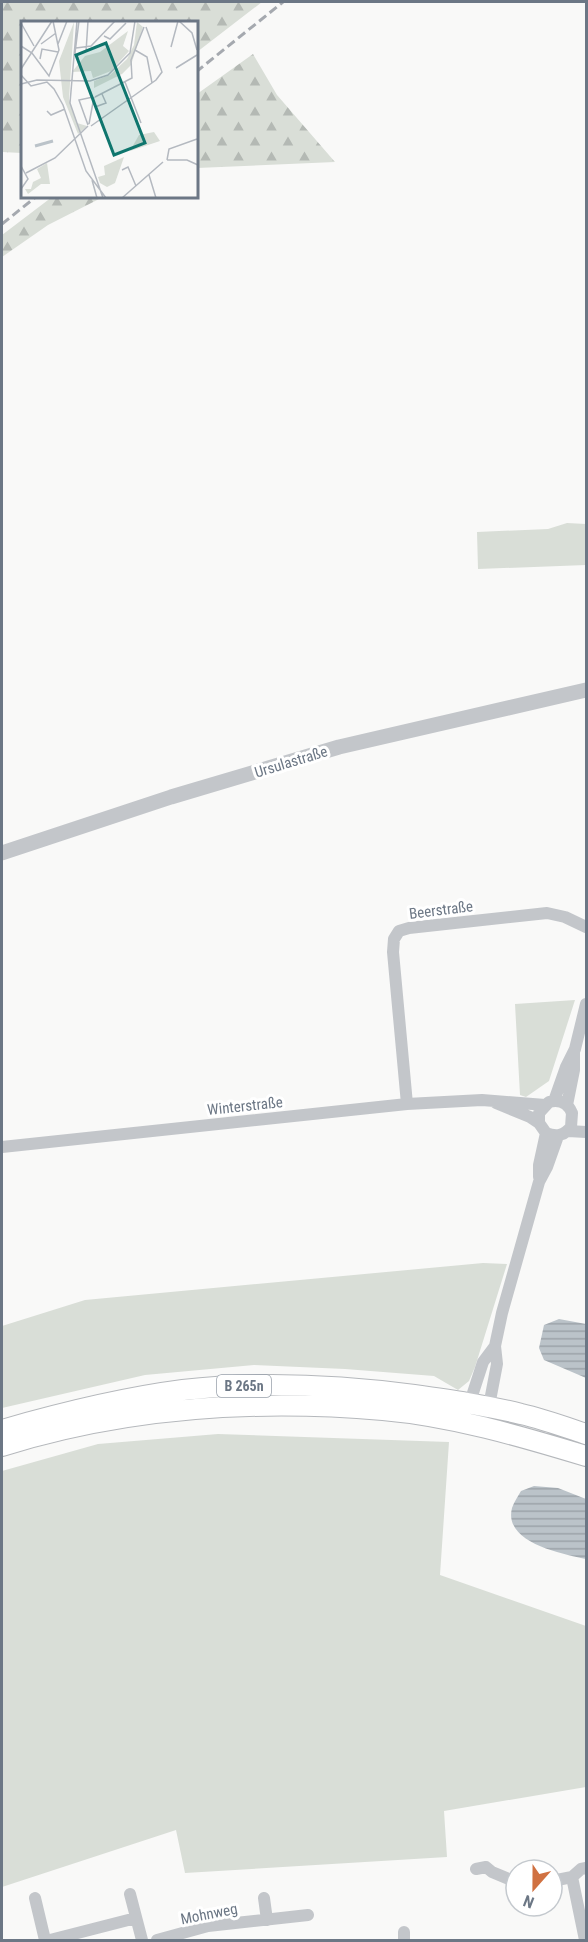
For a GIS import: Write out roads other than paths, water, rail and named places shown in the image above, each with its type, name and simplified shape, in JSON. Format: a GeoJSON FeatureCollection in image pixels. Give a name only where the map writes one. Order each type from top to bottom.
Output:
{"type":"FeatureCollection","features":[{"type":"Feature","properties":{"kind":"main road","name":"B 265n"},"geometry":{"type":"LineString","coordinates":[[2,1430],[80,1409],[186,1390],[324,1386],[386,1391],[479,1404],[532,1416],[586,1434]]}},
{"type":"Feature","properties":{"kind":"main road","name":"B 265n"},"geometry":{"type":"LineString","coordinates":[[2,1446],[40,1434],[101,1420],[226,1407],[296,1406],[384,1410],[474,1425],[586,1456]]}},
{"type":"Feature","properties":{"kind":"street","name":"Ursulastraße"},"geometry":{"type":"LineString","coordinates":[[2,853],[171,797],[339,747],[586,690]]}},
{"type":"Feature","properties":{"kind":"street","name":"Beerstraße"},"geometry":{"type":"LineString","coordinates":[[407,1104],[393,952],[394,939],[399,931],[547,913],[565,917],[586,927]]}},
{"type":"Feature","properties":{"kind":"street"},"geometry":{"type":"LineString","coordinates":[[474,1425],[479,1404],[497,1364],[495,1346],[501,1313],[539,1182],[539,1165],[552,1131],[573,1123],[570,1109],[575,1049],[586,1004]]}},
{"type":"Feature","properties":{"kind":"street"},"geometry":{"type":"LineString","coordinates":[[552,1131],[539,1113],[549,1103],[575,1049]]}},
{"type":"Feature","properties":{"kind":"street","name":"Winterstraße"},"geometry":{"type":"LineString","coordinates":[[2,1147],[407,1104],[468,1100],[549,1103],[570,1109],[586,1120]]}},
{"type":"Feature","properties":{"kind":"street","name":"Winterstraße"},"geometry":{"type":"LineString","coordinates":[[492,1101],[530,1117],[552,1131]]}},
{"type":"Feature","properties":{"kind":"street"},"geometry":{"type":"LineString","coordinates":[[552,1131],[586,1132]]}},
{"type":"Feature","properties":{"kind":"street"},"geometry":{"type":"LineString","coordinates":[[474,1425],[479,1404],[483,1362],[495,1346]]}},
{"type":"Feature","properties":{"kind":"street"},"geometry":{"type":"LineString","coordinates":[[476,1869],[486,1867],[504,1877]]}},
{"type":"Feature","properties":{"kind":"street"},"geometry":{"type":"LineString","coordinates":[[564,1879],[572,1877],[581,1869],[586,1868]]}},
{"type":"Feature","properties":{"kind":"street"},"geometry":{"type":"LineString","coordinates":[[572,1877],[585,1941]]}},
{"type":"Feature","properties":{"kind":"street"},"geometry":{"type":"LineString","coordinates":[[130,1894],[142,1941]]}},
{"type":"Feature","properties":{"kind":"street"},"geometry":{"type":"LineString","coordinates":[[35,1898],[45,1941]]}},
{"type":"Feature","properties":{"kind":"street"},"geometry":{"type":"LineString","coordinates":[[264,1898],[267,1920]]}},
{"type":"Feature","properties":{"kind":"street","name":"Mohnweg"},"geometry":{"type":"LineString","coordinates":[[157,1941],[208,1926],[308,1915]]}},
{"type":"Feature","properties":{"kind":"street"},"geometry":{"type":"LineString","coordinates":[[50,1941],[136,1918]]}},
{"type":"Feature","properties":{"kind":"railway"},"geometry":{"type":"LineString","coordinates":[[198,70],[283,2]]}},
{"type":"Feature","properties":{"kind":"railway"},"geometry":{"type":"LineString","coordinates":[[2,224],[34,198]]}}]}
